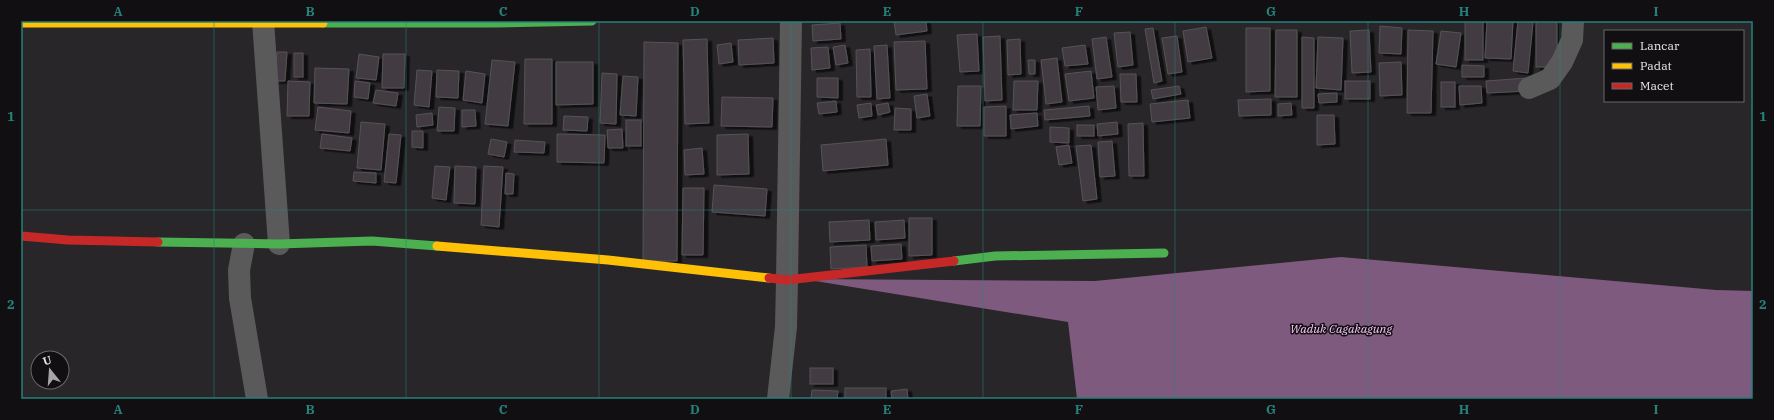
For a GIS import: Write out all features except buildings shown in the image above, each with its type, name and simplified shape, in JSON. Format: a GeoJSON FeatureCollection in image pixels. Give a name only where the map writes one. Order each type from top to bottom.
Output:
{"type":"FeatureCollection","features":[{"type":"Feature","properties":{"kind":"street"},"geometry":{"type":"LineString","coordinates":[[21,24],[263,22],[495,23],[592,21]]}},
{"type":"Feature","properties":{"kind":"street"},"geometry":{"type":"LineString","coordinates":[[778,399],[786,327],[791,21]]}},
{"type":"Feature","properties":{"kind":"street"},"geometry":{"type":"LineString","coordinates":[[1529,88],[1550,78],[1562,62],[1572,40],[1573,21]]}},
{"type":"Feature","properties":{"kind":"street"},"geometry":{"type":"LineString","coordinates":[[263,22],[279,244]]}},
{"type":"Feature","properties":{"kind":"street"},"geometry":{"type":"LineString","coordinates":[[21,236],[68,240],[244,244],[372,241],[608,260],[787,280],[995,256],[1164,253]]}},
{"type":"Feature","properties":{"kind":"street"},"geometry":{"type":"LineString","coordinates":[[244,244],[239,270],[240,298],[257,399]]}},
{"type":"Feature","properties":{"kind":"water","name":"Waduk Cagakagung"},"geometry":{"type":"Polygon","coordinates":[[[1341,257],[1716,290],[1753,291],[1753,399],[1077,399],[1068,322],[803,279],[1095,281],[1341,257]]]}},
{"type":"Feature","properties":{"kind":"traffic: fast"},"geometry":{"type":"LineString","coordinates":[[323,23],[495,23],[592,21]]}},
{"type":"Feature","properties":{"kind":"traffic: fast"},"geometry":{"type":"LineString","coordinates":[[158,242],[279,244],[372,241],[437,246]]}},
{"type":"Feature","properties":{"kind":"traffic: fast"},"geometry":{"type":"LineString","coordinates":[[954,261],[995,256],[1164,253]]}},
{"type":"Feature","properties":{"kind":"traffic: slow"},"geometry":{"type":"LineString","coordinates":[[21,23],[323,23]]}},
{"type":"Feature","properties":{"kind":"traffic: slow"},"geometry":{"type":"LineString","coordinates":[[437,246],[608,260],[769,278]]}},
{"type":"Feature","properties":{"kind":"traffic: jam"},"geometry":{"type":"LineString","coordinates":[[21,236],[68,240],[158,242]]}},
{"type":"Feature","properties":{"kind":"traffic: jam"},"geometry":{"type":"LineString","coordinates":[[769,278],[787,280],[954,261]]}}]}
